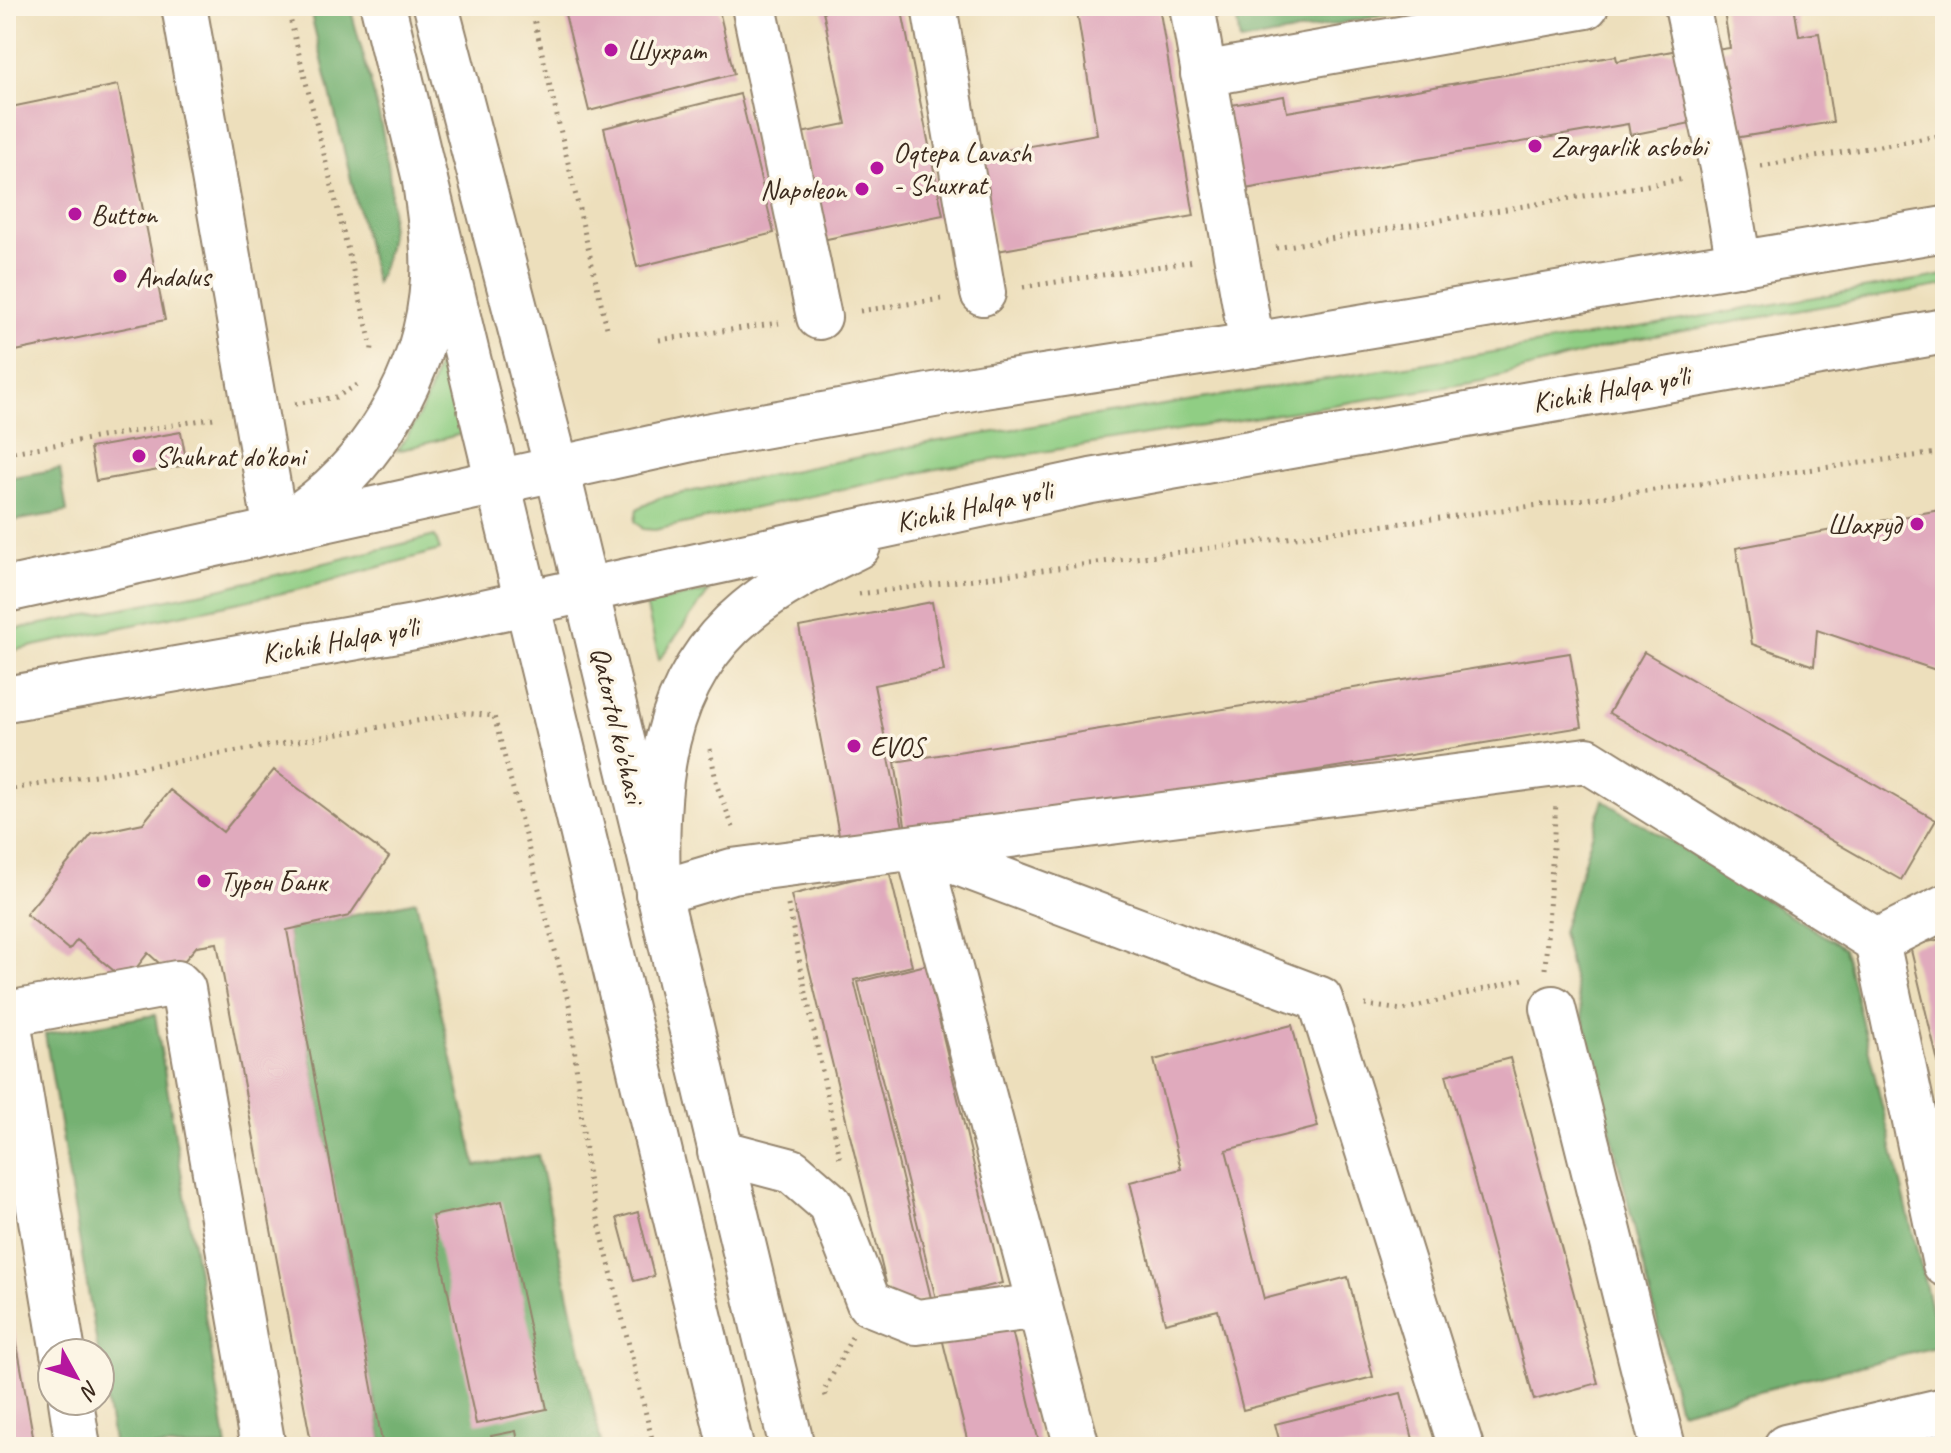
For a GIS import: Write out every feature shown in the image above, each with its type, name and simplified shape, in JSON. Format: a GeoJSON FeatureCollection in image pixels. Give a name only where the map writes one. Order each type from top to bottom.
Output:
{"type":"FeatureCollection","features":[{"type":"Feature","properties":{"kind":"main road"},"geometry":{"type":"LineString","coordinates":[[184,6],[276,530]]}},
{"type":"Feature","properties":{"kind":"main road"},"geometry":{"type":"LineString","coordinates":[[383,6],[731,1447]]}},
{"type":"Feature","properties":{"kind":"main road","name":"Qatortol ko'chasi"},"geometry":{"type":"LineString","coordinates":[[436,6],[557,469],[792,1447]]}},
{"type":"Feature","properties":{"kind":"main road"},"geometry":{"type":"LineString","coordinates":[[754,6],[819,317]]}},
{"type":"Feature","properties":{"kind":"main road"},"geometry":{"type":"LineString","coordinates":[[934,6],[983,293]]}},
{"type":"Feature","properties":{"kind":"main road"},"geometry":{"type":"LineString","coordinates":[[1192,6],[1252,345]]}},
{"type":"Feature","properties":{"kind":"main road"},"geometry":{"type":"LineString","coordinates":[[1203,74],[1586,6]]}},
{"type":"Feature","properties":{"kind":"main road"},"geometry":{"type":"LineString","coordinates":[[1687,6],[1723,172],[1739,264]]}},
{"type":"Feature","properties":{"kind":"main road"},"geometry":{"type":"LineString","coordinates":[[276,530],[323,497],[362,458],[385,425],[402,392],[425,327],[433,281],[432,232],[425,181]]}},
{"type":"Feature","properties":{"kind":"main road"},"geometry":{"type":"LineString","coordinates":[[6,590],[706,436],[829,413],[1945,229]]}},
{"type":"Feature","properties":{"kind":"main road","name":"Kichik Halqa yo'li"},"geometry":{"type":"LineString","coordinates":[[6,699],[414,627],[1091,481],[1944,329]]}},
{"type":"Feature","properties":{"kind":"main road"},"geometry":{"type":"LineString","coordinates":[[896,523],[748,610],[717,639],[697,664],[683,692],[666,750],[656,820],[658,893],[732,871],[1587,760],[1877,941],[1945,1264]]}},
{"type":"Feature","properties":{"kind":"main road"},"geometry":{"type":"LineString","coordinates":[[918,848],[1320,999],[1461,1447]]}},
{"type":"Feature","properties":{"kind":"main road"},"geometry":{"type":"LineString","coordinates":[[918,848],[1077,1447]]}},
{"type":"Feature","properties":{"kind":"main road"},"geometry":{"type":"LineString","coordinates":[[1877,941],[1945,907]]}},
{"type":"Feature","properties":{"kind":"main road"},"geometry":{"type":"LineString","coordinates":[[60,1337],[7,1009],[177,983],[183,989],[263,1447]]}},
{"type":"Feature","properties":{"kind":"main road"},"geometry":{"type":"LineString","coordinates":[[1548,991],[1663,1447]]}},
{"type":"Feature","properties":{"kind":"main road"},"geometry":{"type":"LineString","coordinates":[[720,1152],[792,1171],[830,1204],[869,1303],[917,1322],[1040,1306]]}},
{"type":"Feature","properties":{"kind":"main road"},"geometry":{"type":"LineString","coordinates":[[1786,1447],[1945,1410]]}},
{"type":"Feature","properties":{"kind":"main road"},"geometry":{"type":"LineString","coordinates":[[73,1417],[78,1447]]}},
{"type":"Feature","properties":{"kind":"path"},"geometry":{"type":"LineString","coordinates":[[287,6],[372,347],[371,358]]}},
{"type":"Feature","properties":{"kind":"path"},"geometry":{"type":"LineString","coordinates":[[531,6],[608,332]]}},
{"type":"Feature","properties":{"kind":"path"},"geometry":{"type":"LineString","coordinates":[[659,340],[1236,255],[1945,135]]}},
{"type":"Feature","properties":{"kind":"path"},"geometry":{"type":"LineString","coordinates":[[6,453],[336,397],[368,379]]}},
{"type":"Feature","properties":{"kind":"path"},"geometry":{"type":"LineString","coordinates":[[853,595],[1945,452]]}},
{"type":"Feature","properties":{"kind":"path"},"geometry":{"type":"LineString","coordinates":[[6,790],[464,713],[494,716],[570,1008],[588,1178],[654,1447]]}},
{"type":"Feature","properties":{"kind":"path"},"geometry":{"type":"LineString","coordinates":[[709,743],[717,786],[733,829],[780,865]]}},
{"type":"Feature","properties":{"kind":"path"},"geometry":{"type":"LineString","coordinates":[[1320,999],[1403,1010],[1548,991],[1559,765]]}},
{"type":"Feature","properties":{"kind":"green space"},"geometry":{"type":"Polygon","coordinates":[[[309,6],[350,6],[377,109],[390,182],[391,218],[387,252],[376,283],[309,6]]]}},
{"type":"Feature","properties":{"kind":"green space"},"geometry":{"type":"Polygon","coordinates":[[[1235,6],[1434,6],[1240,42],[1235,6]]]}},
{"type":"Feature","properties":{"kind":"green space"},"geometry":{"type":"Polygon","coordinates":[[[1945,275],[1945,285],[1631,340],[1482,381],[936,469],[655,530],[643,529],[635,521],[637,509],[659,498],[933,442],[1482,354],[1945,275]]]}},
{"type":"Feature","properties":{"kind":"green space"},"geometry":{"type":"Polygon","coordinates":[[[445,333],[469,432],[397,451],[428,395],[445,333]]]}},
{"type":"Feature","properties":{"kind":"green space"},"geometry":{"type":"Polygon","coordinates":[[[60,469],[67,512],[6,522],[6,478],[60,469]]]}},
{"type":"Feature","properties":{"kind":"green space"},"geometry":{"type":"Polygon","coordinates":[[[435,536],[440,550],[297,590],[6,652],[6,631],[219,589],[435,536]]]}},
{"type":"Feature","properties":{"kind":"green space"},"geometry":{"type":"Polygon","coordinates":[[[709,591],[659,660],[646,604],[709,591]]]}},
{"type":"Feature","properties":{"kind":"green space"},"geometry":{"type":"Polygon","coordinates":[[[1603,800],[1844,948],[1940,1346],[1679,1411],[1562,932],[1603,800]]]}},
{"type":"Feature","properties":{"kind":"green space"},"geometry":{"type":"Polygon","coordinates":[[[416,901],[476,1166],[538,1155],[602,1447],[383,1447],[287,930],[416,901]]]}},
{"type":"Feature","properties":{"kind":"green space"},"geometry":{"type":"Polygon","coordinates":[[[155,1015],[227,1447],[114,1447],[109,1417],[116,1417],[116,1337],[96,1337],[45,1034],[155,1015]]]}},
{"type":"Feature","properties":{"kind":"building"},"geometry":{"type":"Polygon","coordinates":[[[563,6],[718,6],[734,74],[589,111],[563,6]]]}},
{"type":"Feature","properties":{"kind":"building"},"geometry":{"type":"Polygon","coordinates":[[[822,6],[901,6],[943,215],[822,240],[801,133],[846,124],[822,6]]]}},
{"type":"Feature","properties":{"kind":"building"},"geometry":{"type":"Polygon","coordinates":[[[1076,6],[1159,6],[1194,216],[997,251],[980,155],[1097,134],[1076,6]]]}},
{"type":"Feature","properties":{"kind":"building"},"geometry":{"type":"Polygon","coordinates":[[[1723,6],[1794,6],[1799,36],[1819,33],[1833,122],[1722,140],[1708,51],[1730,48],[1723,6]]]}},
{"type":"Feature","properties":{"kind":"building"},"geometry":{"type":"Polygon","coordinates":[[[1678,50],[1691,123],[1630,135],[1628,124],[1239,190],[1225,106],[1284,96],[1287,112],[1616,56],[1617,61],[1678,50]]]}},
{"type":"Feature","properties":{"kind":"building","name":"Button"},"geometry":{"type":"Polygon","coordinates":[[[118,85],[165,320],[6,353],[6,108],[118,85]]]}},
{"type":"Feature","properties":{"kind":"building"},"geometry":{"type":"Polygon","coordinates":[[[740,94],[774,233],[637,267],[604,128],[740,94]]]}},
{"type":"Feature","properties":{"kind":"building","name":"Shuhrat do'koni"},"geometry":{"type":"Polygon","coordinates":[[[181,432],[187,465],[96,481],[90,448],[181,432]]]}},
{"type":"Feature","properties":{"kind":"building"},"geometry":{"type":"Polygon","coordinates":[[[1945,509],[1945,673],[1817,630],[1814,666],[1752,644],[1736,548],[1945,509]]]}},
{"type":"Feature","properties":{"kind":"building"},"geometry":{"type":"Polygon","coordinates":[[[932,602],[944,671],[874,685],[905,837],[842,850],[799,627],[932,602]]]}},
{"type":"Feature","properties":{"kind":"building"},"geometry":{"type":"Polygon","coordinates":[[[1644,652],[1936,820],[1901,880],[1609,713],[1644,652]]]}},
{"type":"Feature","properties":{"kind":"building"},"geometry":{"type":"Polygon","coordinates":[[[1570,653],[1582,727],[907,837],[895,762],[1570,653]]]}},
{"type":"Feature","properties":{"kind":"building"},"geometry":{"type":"Polygon","coordinates":[[[274,770],[389,857],[349,916],[287,930],[383,1447],[312,1447],[217,943],[197,946],[172,975],[148,953],[126,981],[77,940],[69,950],[26,914],[92,834],[143,823],[170,790],[223,832],[274,770]]]}},
{"type":"Feature","properties":{"kind":"building"},"geometry":{"type":"Polygon","coordinates":[[[889,870],[912,966],[854,980],[931,1298],[892,1307],[791,895],[889,870]]]}},
{"type":"Feature","properties":{"kind":"building"},"geometry":{"type":"Polygon","coordinates":[[[1945,938],[1945,1087],[1944,1087],[1910,946],[1945,938]]]}},
{"type":"Feature","properties":{"kind":"building"},"geometry":{"type":"Polygon","coordinates":[[[926,965],[1002,1283],[936,1299],[858,982],[926,965]]]}},
{"type":"Feature","properties":{"kind":"building"},"geometry":{"type":"Polygon","coordinates":[[[1292,1025],[1318,1127],[1226,1150],[1264,1299],[1348,1277],[1373,1377],[1243,1410],[1218,1310],[1165,1323],[1130,1182],[1181,1169],[1154,1060],[1292,1025]]]}},
{"type":"Feature","properties":{"kind":"building"},"geometry":{"type":"Polygon","coordinates":[[[1510,1058],[1598,1383],[1534,1400],[1446,1075],[1510,1058]]]}},
{"type":"Feature","properties":{"kind":"building"},"geometry":{"type":"Polygon","coordinates":[[[502,1201],[547,1409],[476,1424],[432,1216],[502,1201]]]}},
{"type":"Feature","properties":{"kind":"building"},"geometry":{"type":"Polygon","coordinates":[[[638,1212],[654,1276],[634,1281],[617,1218],[638,1212]]]}},
{"type":"Feature","properties":{"kind":"building"},"geometry":{"type":"Polygon","coordinates":[[[8,1293],[35,1447],[6,1447],[8,1293]]]}},
{"type":"Feature","properties":{"kind":"building"},"geometry":{"type":"Polygon","coordinates":[[[1010,1322],[1040,1447],[969,1447],[942,1338],[1010,1322]]]}},
{"type":"Feature","properties":{"kind":"building"},"geometry":{"type":"Polygon","coordinates":[[[1401,1393],[1415,1447],[1281,1447],[1275,1424],[1401,1393]]]}},
{"type":"Feature","properties":{"kind":"building"},"geometry":{"type":"Polygon","coordinates":[[[516,1431],[519,1447],[494,1447],[491,1436],[516,1431]]]}},
{"type":"Feature","properties":{"kind":"place","name":"Шухрат"},"geometry":{"type":"Point","coordinates":[611,50]}},
{"type":"Feature","properties":{"kind":"place","name":"Zargarlik asbobi"},"geometry":{"type":"Point","coordinates":[1535,146]}},
{"type":"Feature","properties":{"kind":"place","name":"Oqtepa Lavash - Shuxrat"},"geometry":{"type":"Point","coordinates":[877,168]}},
{"type":"Feature","properties":{"kind":"place","name":"Napoleon"},"geometry":{"type":"Point","coordinates":[862,189]}},
{"type":"Feature","properties":{"kind":"place","name":"Button"},"geometry":{"type":"Point","coordinates":[75,214]}},
{"type":"Feature","properties":{"kind":"place","name":"Andalus"},"geometry":{"type":"Point","coordinates":[120,276]}},
{"type":"Feature","properties":{"kind":"place","name":"Shuhrat do'koni"},"geometry":{"type":"Point","coordinates":[139,456]}},
{"type":"Feature","properties":{"kind":"place","name":"Шахруд"},"geometry":{"type":"Point","coordinates":[1917,524]}},
{"type":"Feature","properties":{"kind":"place","name":"EVOS"},"geometry":{"type":"Point","coordinates":[854,746]}},
{"type":"Feature","properties":{"kind":"place","name":"Турон Банк"},"geometry":{"type":"Point","coordinates":[204,881]}}]}
